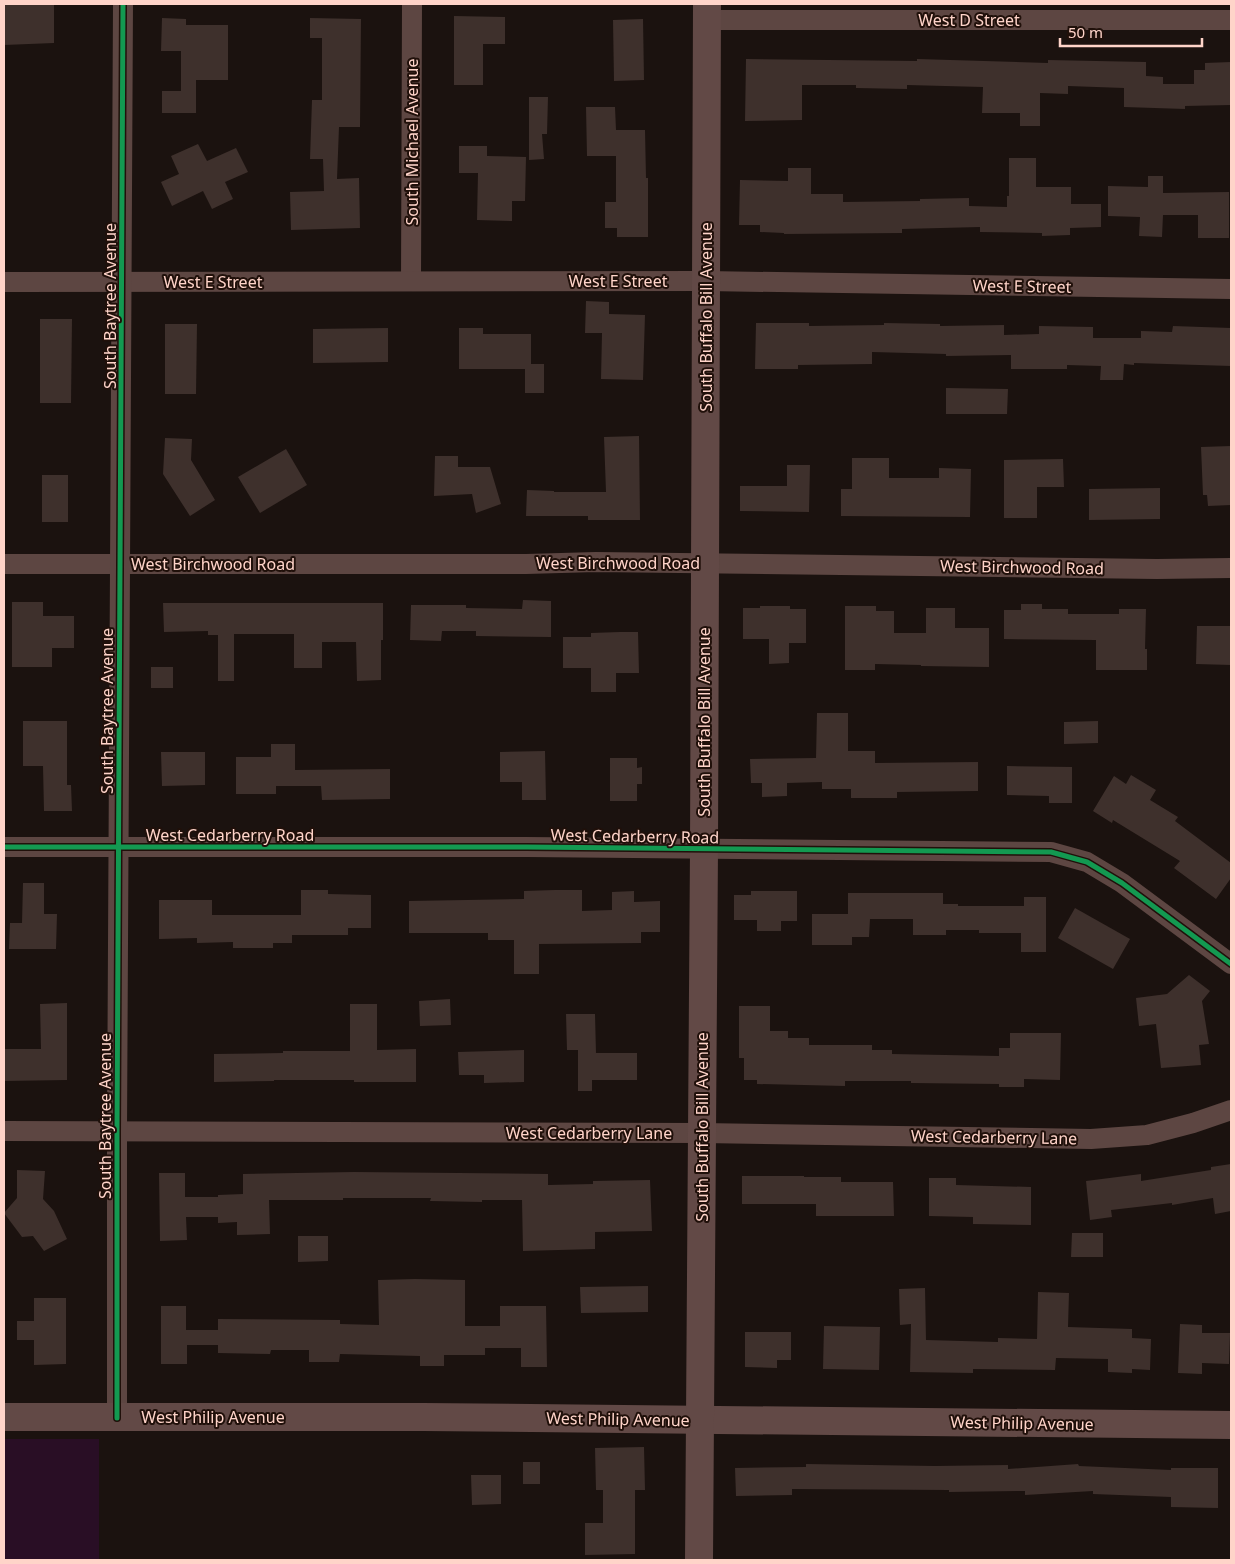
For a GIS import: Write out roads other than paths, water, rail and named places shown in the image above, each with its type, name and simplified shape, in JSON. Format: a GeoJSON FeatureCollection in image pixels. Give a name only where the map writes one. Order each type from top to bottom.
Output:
{"type":"FeatureCollection","features":[{"type":"Feature","properties":{"kind":"main road","name":"South Buffalo Bill Avenue"},"geometry":{"type":"LineString","coordinates":[[699,1560],[707,12]]}},
{"type":"Feature","properties":{"kind":"main road","name":"West Philip Avenue"},"geometry":{"type":"LineString","coordinates":[[4,1417],[424,1417],[1231,1425]]}},
{"type":"Feature","properties":{"kind":"street","name":"South Baytree Avenue"},"geometry":{"type":"LineString","coordinates":[[117,1418],[123,4]]}},
{"type":"Feature","properties":{"kind":"street","name":"South Michael Avenue"},"geometry":{"type":"LineString","coordinates":[[411,281],[412,4]]}},
{"type":"Feature","properties":{"kind":"street","name":"West D Street"},"geometry":{"type":"LineString","coordinates":[[707,12],[1231,20]]}},
{"type":"Feature","properties":{"kind":"street","name":"West E Street"},"geometry":{"type":"LineString","coordinates":[[4,282],[706,280],[1231,289]]}},
{"type":"Feature","properties":{"kind":"street","name":"West Birchwood Road"},"geometry":{"type":"LineString","coordinates":[[4,564],[526,564],[596,562],[1157,569],[1231,568]]}},
{"type":"Feature","properties":{"kind":"street","name":"West Cedarberry Road"},"geometry":{"type":"LineString","coordinates":[[4,847],[527,847],[1050,852],[1087,862],[1122,883],[1231,964]]}},
{"type":"Feature","properties":{"kind":"street","name":"West Cedarberry Lane"},"geometry":{"type":"LineString","coordinates":[[4,1131],[702,1133],[1091,1139],[1147,1135],[1193,1123],[1231,1110]]}}]}
